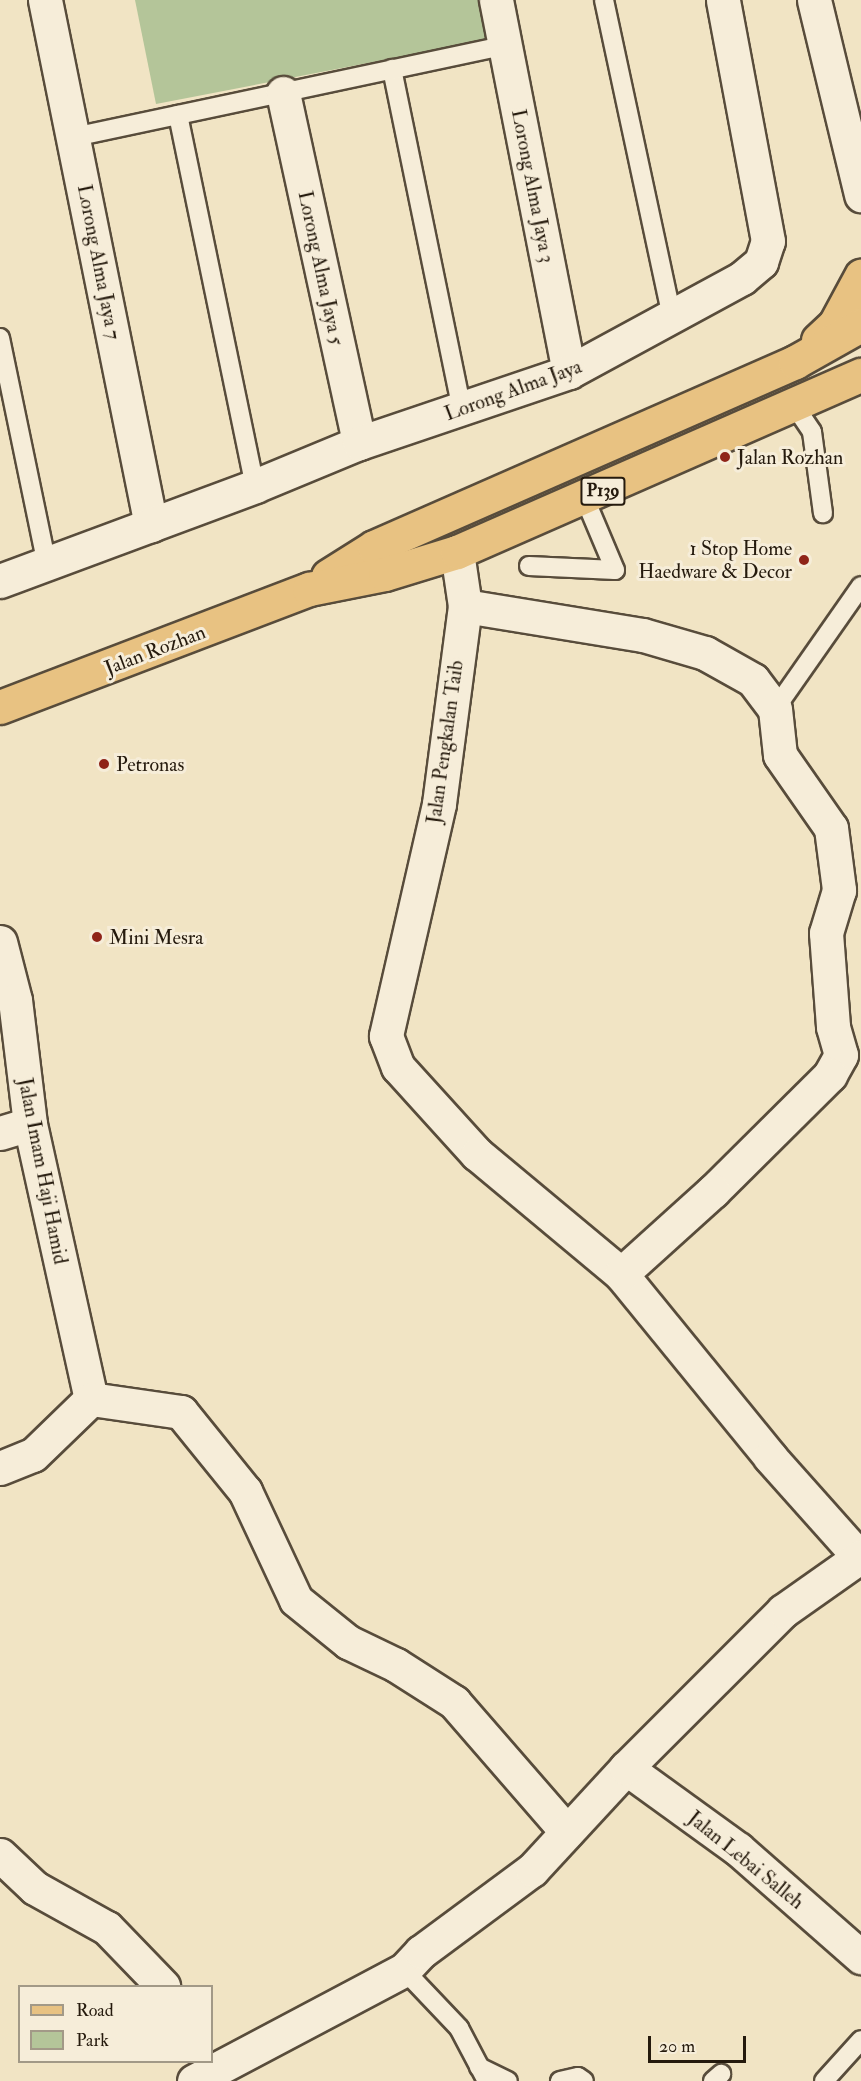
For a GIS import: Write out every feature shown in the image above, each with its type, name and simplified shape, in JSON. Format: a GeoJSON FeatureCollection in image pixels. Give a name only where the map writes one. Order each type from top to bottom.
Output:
{"type":"FeatureCollection","features":[{"type":"Feature","properties":{"kind":"main road"},"geometry":{"type":"LineString","coordinates":[[795,362],[836,324],[861,276]]}},
{"type":"Feature","properties":{"kind":"main road","name":"Jalan Rozhan"},"geometry":{"type":"LineString","coordinates":[[309,589],[374,547],[795,362],[861,325]]}},
{"type":"Feature","properties":{"kind":"main road","name":"Jalan Rozhan"},"geometry":{"type":"LineString","coordinates":[[0,707],[309,589],[385,574],[457,552],[585,499],[847,381],[861,366]]}},
{"type":"Feature","properties":{"kind":"street","name":"Lorong Alma Jaya 7"},"geometry":{"type":"LineString","coordinates":[[45,0],[151,525]]}},
{"type":"Feature","properties":{"kind":"street","name":"Lorong Alma Jaya 3"},"geometry":{"type":"LineString","coordinates":[[496,0],[569,372]]}},
{"type":"Feature","properties":{"kind":"street","name":"Lorong Alma Jaya"},"geometry":{"type":"LineString","coordinates":[[0,581],[255,486],[359,443],[569,372],[672,317],[761,262],[768,241],[723,0]]}},
{"type":"Feature","properties":{"kind":"street"},"geometry":{"type":"LineString","coordinates":[[814,0],[861,195]]}},
{"type":"Feature","properties":{"kind":"street","name":"Lorong Alma Jaya 5"},"geometry":{"type":"LineString","coordinates":[[283,93],[359,443]]}},
{"type":"Feature","properties":{"kind":"street","name":"Jalan Pengkalan Taib"},"geometry":{"type":"LineString","coordinates":[[457,552],[465,606],[439,804],[386,1036],[398,1067],[477,1154],[621,1274]]}},
{"type":"Feature","properties":{"kind":"street"},"geometry":{"type":"LineString","coordinates":[[210,2066],[246,2052],[404,1970],[421,1952],[532,1870],[626,1768],[783,1611],[860,1557],[770,1456],[621,1274],[713,1191],[830,1075],[841,1055],[833,1028],[826,933],[838,890],[831,828],[780,755],[775,709],[753,680],[705,653],[643,635],[465,606]]}},
{"type":"Feature","properties":{"kind":"street","name":"Jalan Imam Haji Hamid"},"geometry":{"type":"LineString","coordinates":[[0,942],[15,1000],[15,1128],[91,1399]]}},
{"type":"Feature","properties":{"kind":"street"},"geometry":{"type":"LineString","coordinates":[[0,1468],[33,1455],[91,1399],[181,1412],[244,1491],[296,1600],[348,1642],[396,1665],[454,1702],[567,1832]]}},
{"type":"Feature","properties":{"kind":"street","name":"Jalan Lebai Salleh"},"geometry":{"type":"LineString","coordinates":[[626,1768],[738,1849],[861,1957]]}},
{"type":"Feature","properties":{"kind":"street"},"geometry":{"type":"LineString","coordinates":[[0,1855],[35,1888],[107,1928],[162,1985]]}},
{"type":"Feature","properties":{"kind":"lane"},"geometry":{"type":"LineString","coordinates":[[604,0],[672,317]]}},
{"type":"Feature","properties":{"kind":"lane"},"geometry":{"type":"LineString","coordinates":[[74,137],[505,45]]}},
{"type":"Feature","properties":{"kind":"lane"},"geometry":{"type":"LineString","coordinates":[[392,69],[462,410]]}},
{"type":"Feature","properties":{"kind":"lane"},"geometry":{"type":"LineString","coordinates":[[178,115],[255,486]]}},
{"type":"Feature","properties":{"kind":"lane"},"geometry":{"type":"LineString","coordinates":[[0,338],[47,565]]}},
{"type":"Feature","properties":{"kind":"lane"},"geometry":{"type":"LineString","coordinates":[[794,405],[812,432],[824,513]]}},
{"type":"Feature","properties":{"kind":"lane"},"geometry":{"type":"LineString","coordinates":[[529,566],[615,570],[585,499]]}},
{"type":"Feature","properties":{"kind":"lane"},"geometry":{"type":"LineString","coordinates":[[775,709],[861,586]]}},
{"type":"Feature","properties":{"kind":"lane"},"geometry":{"type":"LineString","coordinates":[[404,1970],[459,2028],[483,2074],[508,2081]]}},
{"type":"Feature","properties":{"kind":"lane"},"geometry":{"type":"LineString","coordinates":[[824,2081],[861,2040]]}},
{"type":"Feature","properties":{"kind":"lane"},"geometry":{"type":"LineString","coordinates":[[560,2081],[578,2077],[584,2081]]}},
{"type":"Feature","properties":{"kind":"green space"},"geometry":{"type":"Polygon","coordinates":[[[135,0],[479,0],[487,40],[156,104],[135,0]]]}},
{"type":"Feature","properties":{"kind":"place","name":"Jalan Rozhan"},"geometry":{"type":"Point","coordinates":[725,457]}},
{"type":"Feature","properties":{"kind":"place","name":"1 Stop Home Haedware & Decor"},"geometry":{"type":"Point","coordinates":[804,560]}},
{"type":"Feature","properties":{"kind":"place","name":"Petronas"},"geometry":{"type":"Point","coordinates":[104,764]}},
{"type":"Feature","properties":{"kind":"place","name":"Mini Mesra"},"geometry":{"type":"Point","coordinates":[97,937]}}]}
